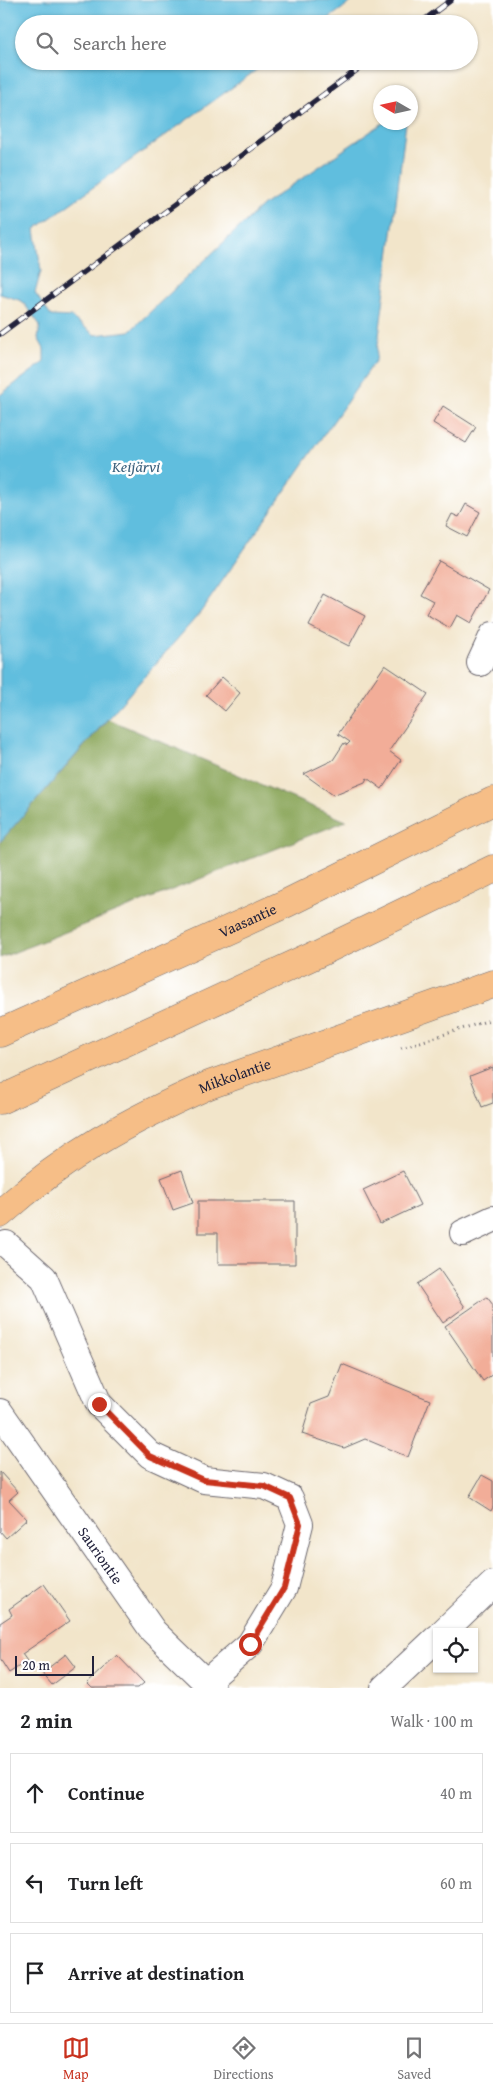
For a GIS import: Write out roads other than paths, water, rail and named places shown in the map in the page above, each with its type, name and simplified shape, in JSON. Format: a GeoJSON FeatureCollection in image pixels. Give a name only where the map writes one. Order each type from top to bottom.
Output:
{"type":"FeatureCollection","features":[{"type":"Feature","properties":{"kind":"main road","name":"Vaasantie"},"geometry":{"type":"LineString","coordinates":[[0,1033],[287,903],[493,801]]}},
{"type":"Feature","properties":{"kind":"main road"},"geometry":{"type":"LineString","coordinates":[[0,1100],[321,952],[493,868]]}},
{"type":"Feature","properties":{"kind":"main road","name":"Mikkolantie"},"geometry":{"type":"LineString","coordinates":[[0,1214],[32,1186],[86,1147],[175,1100],[209,1086],[493,984]]}},
{"type":"Feature","properties":{"kind":"street"},"geometry":{"type":"LineString","coordinates":[[480,663],[493,635]]}},
{"type":"Feature","properties":{"kind":"street"},"geometry":{"type":"LineString","coordinates":[[463,1233],[493,1219]]}},
{"type":"Feature","properties":{"kind":"street"},"geometry":{"type":"LineString","coordinates":[[6,1244],[44,1278],[99,1404],[150,1456],[204,1480],[264,1486],[290,1498],[300,1524],[284,1588],[250,1644],[209,1685]]}},
{"type":"Feature","properties":{"kind":"street","name":"Sauriontie"},"geometry":{"type":"LineString","coordinates":[[0,1412],[153,1631],[209,1685]]}},
{"type":"Feature","properties":{"kind":"street"},"geometry":{"type":"LineString","coordinates":[[447,1628],[493,1584]]}},
{"type":"Feature","properties":{"kind":"street"},"geometry":{"type":"LineString","coordinates":[[384,1688],[433,1642]]}},
{"type":"Feature","properties":{"kind":"water","name":"Keijärvi"},"geometry":{"type":"Polygon","coordinates":[[[0,0],[354,0],[333,15],[15,15],[15,70],[256,70],[35,229],[41,271],[35,293],[51,316],[71,317],[95,335],[130,331],[263,205],[373,130],[405,130],[376,360],[200,613],[0,842],[0,395],[44,362],[44,349],[38,338],[40,325],[22,301],[0,294],[0,0]]]}},
{"type":"Feature","properties":{"kind":"railway"},"geometry":{"type":"LineString","coordinates":[[431,15],[451,0]]}},
{"type":"Feature","properties":{"kind":"railway"},"geometry":{"type":"LineString","coordinates":[[0,334],[357,70]]}}]}
